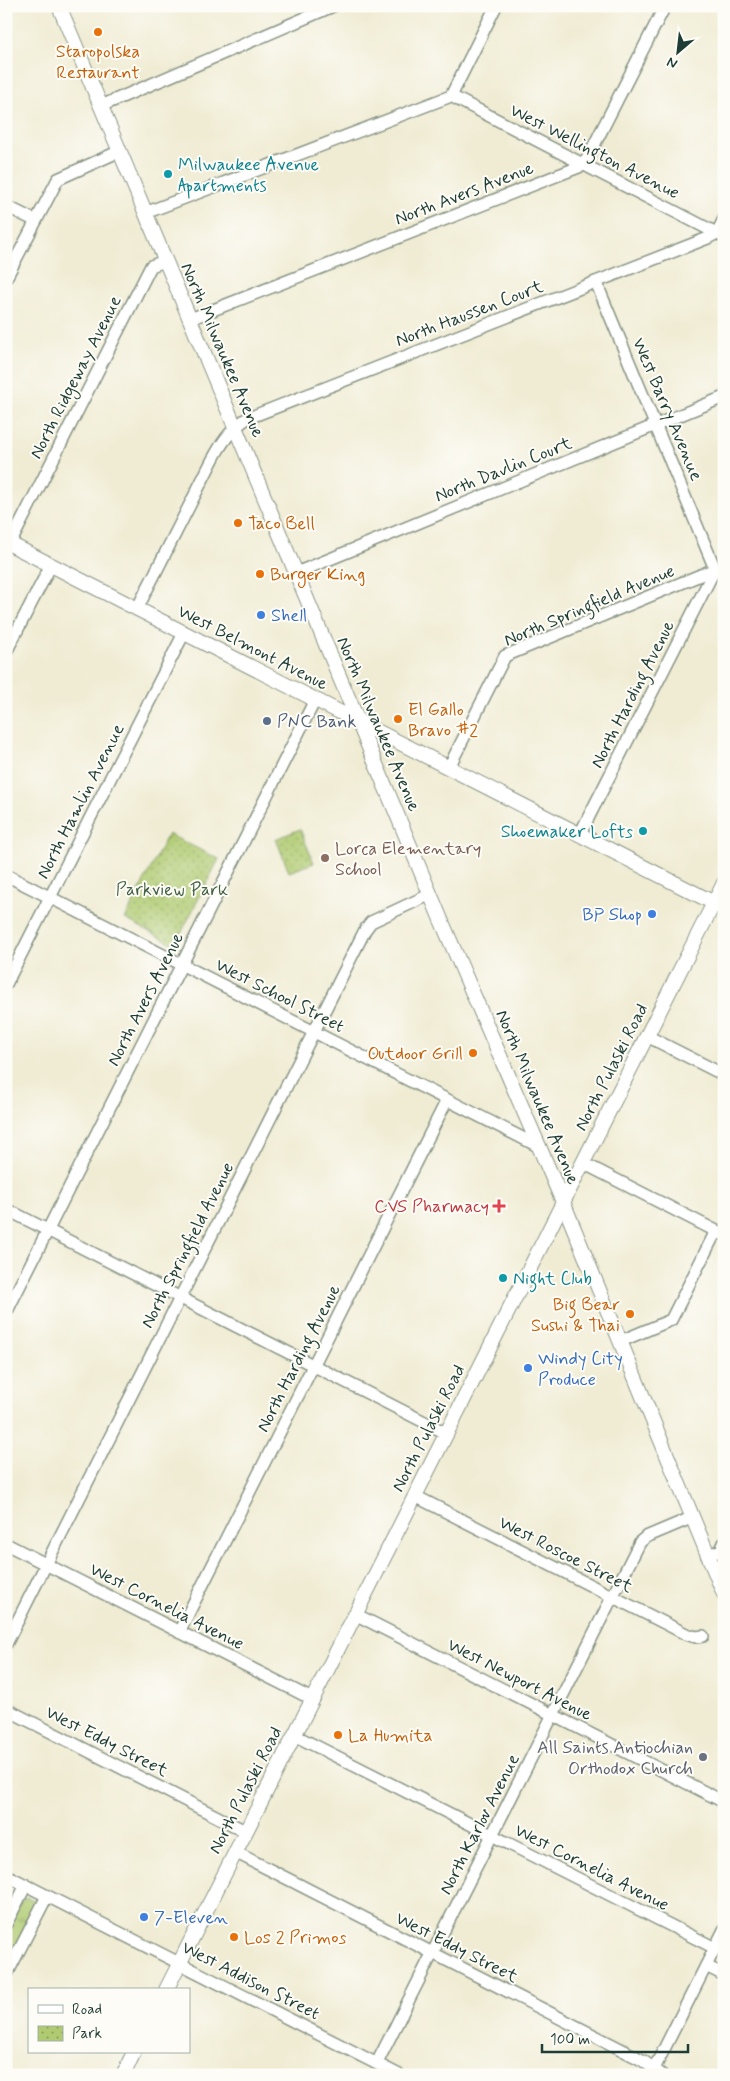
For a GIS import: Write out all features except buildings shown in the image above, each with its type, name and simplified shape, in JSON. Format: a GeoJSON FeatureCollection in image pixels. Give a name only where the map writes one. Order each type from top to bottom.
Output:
{"type":"FeatureCollection","features":[{"type":"Feature","properties":{"kind":"main road","name":"North Milwaukee Avenue"},"geometry":{"type":"LineString","coordinates":[[59,6],[358,722],[563,1202],[691,1518],[724,1594]]}},
{"type":"Feature","properties":{"kind":"main road","name":"West Belmont Avenue"},"geometry":{"type":"LineString","coordinates":[[8,543],[719,905]]}},
{"type":"Feature","properties":{"kind":"main road","name":"North Pulaski Road"},"geometry":{"type":"LineString","coordinates":[[167,1988],[647,1036],[719,905],[724,883]]}},
{"type":"Feature","properties":{"kind":"main road"},"geometry":{"type":"LineString","coordinates":[[123,2075],[133,2054]]}},
{"type":"Feature","properties":{"kind":"street"},"geometry":{"type":"LineString","coordinates":[[101,106],[333,6]]}},
{"type":"Feature","properties":{"kind":"street"},"geometry":{"type":"LineString","coordinates":[[146,213],[451,96],[496,6]]}},
{"type":"Feature","properties":{"kind":"street"},"geometry":{"type":"LineString","coordinates":[[584,165],[665,6]]}},
{"type":"Feature","properties":{"kind":"street","name":"West Wellington Avenue"},"geometry":{"type":"LineString","coordinates":[[451,96],[720,235]]}},
{"type":"Feature","properties":{"kind":"street"},"geometry":{"type":"LineString","coordinates":[[6,278],[58,179],[120,151]]}},
{"type":"Feature","properties":{"kind":"street","name":"North Avers Avenue"},"geometry":{"type":"LineString","coordinates":[[190,320],[584,165]]}},
{"type":"Feature","properties":{"kind":"street"},"geometry":{"type":"LineString","coordinates":[[6,206],[36,221]]}},
{"type":"Feature","properties":{"kind":"street"},"geometry":{"type":"LineString","coordinates":[[720,235],[724,219]]}},
{"type":"Feature","properties":{"kind":"street","name":"North Haussen Court"},"geometry":{"type":"LineString","coordinates":[[235,427],[246,419],[708,238],[720,235]]}},
{"type":"Feature","properties":{"kind":"street","name":"North Ridgeway Avenue"},"geometry":{"type":"LineString","coordinates":[[8,543],[151,266],[166,261]]}},
{"type":"Feature","properties":{"kind":"street","name":"West Barry Avenue"},"geometry":{"type":"LineString","coordinates":[[596,282],[655,425],[720,571]]}},
{"type":"Feature","properties":{"kind":"street","name":"North Davlin Court"},"geometry":{"type":"LineString","coordinates":[[296,573],[724,397]]}},
{"type":"Feature","properties":{"kind":"street"},"geometry":{"type":"LineString","coordinates":[[138,609],[212,461],[235,427]]}},
{"type":"Feature","properties":{"kind":"street"},"geometry":{"type":"LineString","coordinates":[[6,652],[51,565]]}},
{"type":"Feature","properties":{"kind":"street","name":"North Springfield Avenue"},"geometry":{"type":"LineString","coordinates":[[449,767],[505,656],[720,571]]}},
{"type":"Feature","properties":{"kind":"street","name":"North Harding Avenue"},"geometry":{"type":"LineString","coordinates":[[580,834],[720,571]]}},
{"type":"Feature","properties":{"kind":"street","name":"North Hamlin Avenue"},"geometry":{"type":"LineString","coordinates":[[6,984],[184,633]]}},
{"type":"Feature","properties":{"kind":"street","name":"North Avers Avenue"},"geometry":{"type":"LineString","coordinates":[[6,1313],[315,700]]}},
{"type":"Feature","properties":{"kind":"street","name":"West School Street"},"geometry":{"type":"LineString","coordinates":[[6,875],[538,1146]]}},
{"type":"Feature","properties":{"kind":"street","name":"North Springfield Avenue"},"geometry":{"type":"LineString","coordinates":[[6,1644],[368,925],[431,894]]}},
{"type":"Feature","properties":{"kind":"street"},"geometry":{"type":"LineString","coordinates":[[647,1036],[724,1075]]}},
{"type":"Feature","properties":{"kind":"street","name":"North Harding Avenue"},"geometry":{"type":"LineString","coordinates":[[179,1632],[447,1100]]}},
{"type":"Feature","properties":{"kind":"street"},"geometry":{"type":"LineString","coordinates":[[583,1164],[720,1233],[671,1320],[620,1341]]}},
{"type":"Feature","properties":{"kind":"street"},"geometry":{"type":"LineString","coordinates":[[6,1208],[446,1433]]}},
{"type":"Feature","properties":{"kind":"street","name":"West Roscoe Street"},"geometry":{"type":"LineString","coordinates":[[415,1496],[686,1634],[696,1637],[703,1636]]}},
{"type":"Feature","properties":{"kind":"street","name":"North Karlov Avenue"},"geometry":{"type":"LineString","coordinates":[[377,2063],[493,1837],[640,1542],[646,1537],[691,1518]]}},
{"type":"Feature","properties":{"kind":"street"},"geometry":{"type":"LineString","coordinates":[[707,1556],[721,1550],[724,1543]]}},
{"type":"Feature","properties":{"kind":"street","name":"West Cornelia Avenue"},"geometry":{"type":"LineString","coordinates":[[6,1544],[312,1700]]}},
{"type":"Feature","properties":{"kind":"street","name":"West Newport Avenue"},"geometry":{"type":"LineString","coordinates":[[355,1614],[724,1802]]}},
{"type":"Feature","properties":{"kind":"street","name":"West Eddy Street"},"geometry":{"type":"LineString","coordinates":[[6,1709],[245,1831]]}},
{"type":"Feature","properties":{"kind":"street","name":"West Cornelia Avenue"},"geometry":{"type":"LineString","coordinates":[[294,1735],[715,1948]]}},
{"type":"Feature","properties":{"kind":"street","name":"West Eddy Street"},"geometry":{"type":"LineString","coordinates":[[234,1852],[642,2060],[656,2073]]}},
{"type":"Feature","properties":{"kind":"street","name":"West Addison Street"},"geometry":{"type":"LineString","coordinates":[[6,1875],[399,2075]]}},
{"type":"Feature","properties":{"kind":"street"},"geometry":{"type":"LineString","coordinates":[[6,1924],[26,1885]]}},
{"type":"Feature","properties":{"kind":"street"},"geometry":{"type":"LineString","coordinates":[[6,1976],[47,1896]]}},
{"type":"Feature","properties":{"kind":"street"},"geometry":{"type":"LineString","coordinates":[[656,2073],[724,1930]]}},
{"type":"Feature","properties":{"kind":"street"},"geometry":{"type":"LineString","coordinates":[[706,1966],[724,1975]]}},
{"type":"Feature","properties":{"kind":"green space"},"geometry":{"type":"Polygon","coordinates":[[[300,829],[314,863],[289,872],[276,839],[300,829]]]}},
{"type":"Feature","properties":{"kind":"green space","name":"Parkview Park"},"geometry":{"type":"Polygon","coordinates":[[[168,834],[219,859],[175,945],[125,919],[168,834]]]}},
{"type":"Feature","properties":{"kind":"green space"},"geometry":{"type":"Polygon","coordinates":[[[26,1897],[34,1900],[35,1907],[6,1967],[6,1932],[21,1902],[26,1897]]]}},
{"type":"Feature","properties":{"kind":"place","name":"Staropolska Restaurant"},"geometry":{"type":"Point","coordinates":[98,32]}},
{"type":"Feature","properties":{"kind":"place","name":"Milwaukee Avenue Apartments"},"geometry":{"type":"Point","coordinates":[168,174]}},
{"type":"Feature","properties":{"kind":"place","name":"Taco Bell"},"geometry":{"type":"Point","coordinates":[238,523]}},
{"type":"Feature","properties":{"kind":"place","name":"Burger King"},"geometry":{"type":"Point","coordinates":[260,574]}},
{"type":"Feature","properties":{"kind":"place","name":"Shell"},"geometry":{"type":"Point","coordinates":[261,615]}},
{"type":"Feature","properties":{"kind":"place","name":"El Gallo Bravo #2"},"geometry":{"type":"Point","coordinates":[398,719]}},
{"type":"Feature","properties":{"kind":"place","name":"PNC Bank"},"geometry":{"type":"Point","coordinates":[267,721]}},
{"type":"Feature","properties":{"kind":"place","name":"Shoemaker Lofts"},"geometry":{"type":"Point","coordinates":[643,831]}},
{"type":"Feature","properties":{"kind":"place","name":"Lorca Elementary School"},"geometry":{"type":"Point","coordinates":[325,858]}},
{"type":"Feature","properties":{"kind":"place","name":"BP Shop"},"geometry":{"type":"Point","coordinates":[652,914]}},
{"type":"Feature","properties":{"kind":"place","name":"Outdoor Grill"},"geometry":{"type":"Point","coordinates":[473,1053]}},
{"type":"Feature","properties":{"kind":"place","name":"CVS Pharmacy"},"geometry":{"type":"Point","coordinates":[499,1206]}},
{"type":"Feature","properties":{"kind":"place","name":"Night Club"},"geometry":{"type":"Point","coordinates":[503,1278]}},
{"type":"Feature","properties":{"kind":"place","name":"Big Bear Sushi & Thai"},"geometry":{"type":"Point","coordinates":[630,1314]}},
{"type":"Feature","properties":{"kind":"place","name":"Windy City Produce"},"geometry":{"type":"Point","coordinates":[528,1368]}},
{"type":"Feature","properties":{"kind":"place","name":"La Humita"},"geometry":{"type":"Point","coordinates":[338,1735]}},
{"type":"Feature","properties":{"kind":"place","name":"All Saints Antiochian Orthodox Church"},"geometry":{"type":"Point","coordinates":[703,1757]}},
{"type":"Feature","properties":{"kind":"place","name":"7-Eleven"},"geometry":{"type":"Point","coordinates":[144,1917]}},
{"type":"Feature","properties":{"kind":"place","name":"Los 2 Primos"},"geometry":{"type":"Point","coordinates":[234,1937]}}]}
